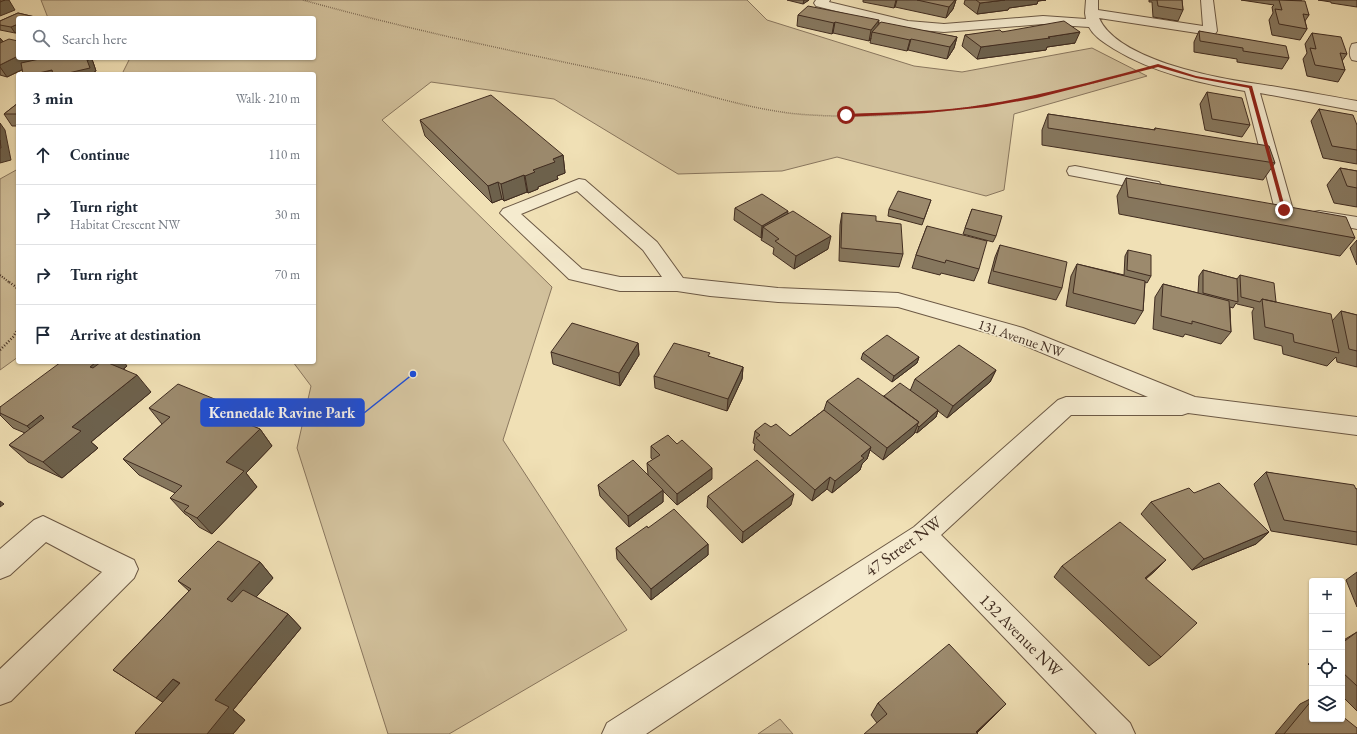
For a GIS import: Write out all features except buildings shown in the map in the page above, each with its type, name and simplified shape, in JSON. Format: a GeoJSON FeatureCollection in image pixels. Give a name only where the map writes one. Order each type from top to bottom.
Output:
{"type":"FeatureCollection","features":[{"type":"Feature","properties":{"kind":"street"},"geometry":{"type":"LineString","coordinates":[[824,0],[820,3],[908,25],[929,27],[944,28],[1043,20],[1092,12],[1210,31],[1207,0]]}},
{"type":"Feature","properties":{"kind":"street"},"geometry":{"type":"LineString","coordinates":[[1092,12],[1097,29],[1107,39],[1119,47],[1158,66],[1196,77],[1357,106]]}},
{"type":"Feature","properties":{"kind":"street"},"geometry":{"type":"LineString","coordinates":[[1357,47],[1357,57]]}},
{"type":"Feature","properties":{"kind":"street"},"geometry":{"type":"LineString","coordinates":[[1251,87],[1290,211],[1357,223]]}},
{"type":"Feature","properties":{"kind":"street"},"geometry":{"type":"LineString","coordinates":[[1076,171],[1168,188]]}},
{"type":"Feature","properties":{"kind":"street","name":"131 Avenue NW"},"geometry":{"type":"LineString","coordinates":[[677,284],[650,246],[579,184],[509,213],[576,274],[620,284],[677,284],[710,289],[778,295],[898,300],[1016,333],[1193,406],[1357,426]]}},
{"type":"Feature","properties":{"kind":"street","name":"47 Street NW"},"geometry":{"type":"LineString","coordinates":[[618,734],[923,535],[1066,406],[1193,406]]}},
{"type":"Feature","properties":{"kind":"street"},"geometry":{"type":"LineString","coordinates":[[0,566],[43,528],[124,569],[0,690]]}},
{"type":"Feature","properties":{"kind":"street","name":"132 Avenue NW"},"geometry":{"type":"LineString","coordinates":[[923,535],[1119,734]]}},
{"type":"Feature","properties":{"kind":"path"},"geometry":{"type":"LineString","coordinates":[[303,0],[478,46],[646,80],[754,108],[812,115],[927,112],[986,106],[1037,96],[1158,66]]}},
{"type":"Feature","properties":{"kind":"path"},"geometry":{"type":"LineString","coordinates":[[0,275],[16,287]]}},
{"type":"Feature","properties":{"kind":"path"},"geometry":{"type":"LineString","coordinates":[[0,350],[13,338],[16,333]]}},
{"type":"Feature","properties":{"kind":"shaded area"},"geometry":{"type":"Polygon","coordinates":[[[41,0],[747,0],[767,20],[914,66],[962,72],[1092,48],[1147,76],[1014,114],[1004,190],[986,196],[837,157],[782,171],[678,174],[554,99],[431,82],[382,120],[552,287],[503,440],[627,630],[449,734],[388,734],[297,448],[311,386],[294,364],[316,364],[316,72],[123,72],[129,60],[316,60],[316,16],[47,16],[41,0]]]}},
{"type":"Feature","properties":{"kind":"shaded area"},"geometry":{"type":"Polygon","coordinates":[[[16,170],[16,358],[0,370],[0,179],[16,170]]]}},
{"type":"Feature","properties":{"kind":"shaded area"},"geometry":{"type":"Polygon","coordinates":[[[780,719],[793,734],[758,734],[780,719]]]}},
{"type":"Feature","properties":{"kind":"place","name":"Kennedale Ravine Park"},"geometry":{"type":"Point","coordinates":[413,374]}},
{"type":"Feature","properties":{"kind":"route"},"geometry":{"type":"LineString","coordinates":[[846,115],[927,112],[986,106],[1037,96],[1158,66],[1196,77],[1251,87],[1284,210]]}}]}
